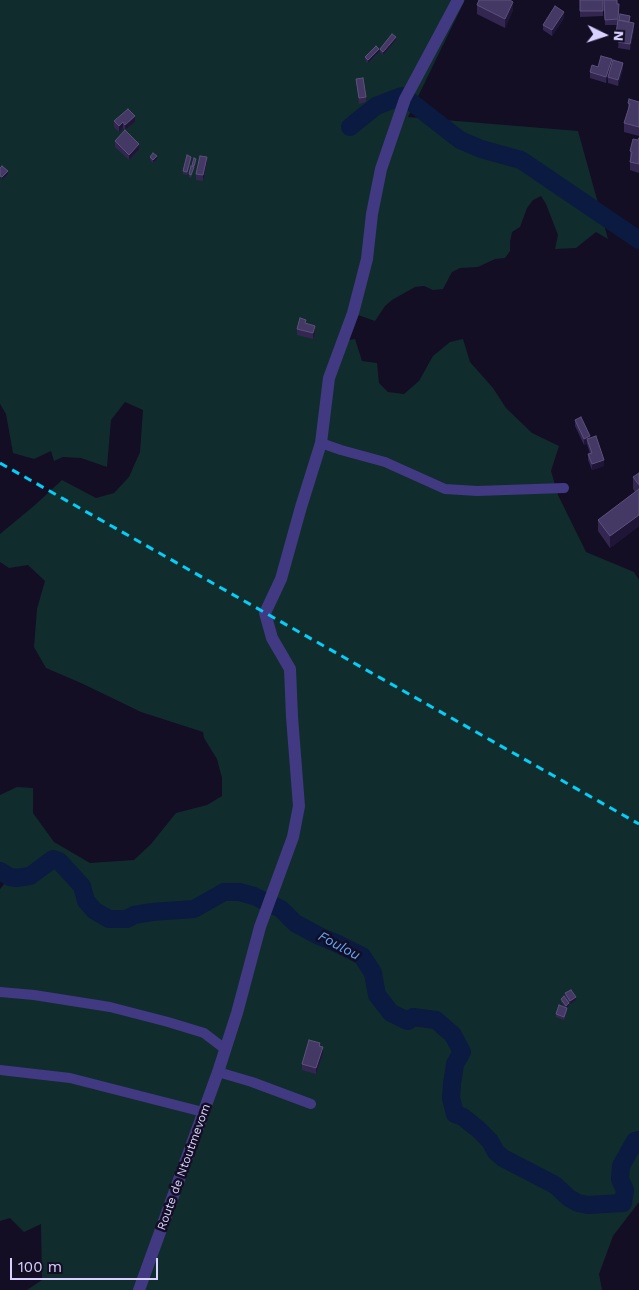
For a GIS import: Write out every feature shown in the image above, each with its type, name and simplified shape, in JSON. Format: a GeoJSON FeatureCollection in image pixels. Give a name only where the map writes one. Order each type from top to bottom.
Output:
{"type":"FeatureCollection","features":[{"type":"Feature","properties":{"kind":"street","name":"Route de Ntoutmevom"},"geometry":{"type":"LineString","coordinates":[[139,1290],[226,1049],[260,927],[293,837],[299,806],[290,669],[272,638],[266,614],[281,579],[321,442],[329,378],[353,313],[367,258],[372,214],[381,169],[405,99],[458,0]]}},
{"type":"Feature","properties":{"kind":"street"},"geometry":{"type":"LineString","coordinates":[[321,442],[341,450],[384,462],[445,488],[477,491],[564,488]]}},
{"type":"Feature","properties":{"kind":"street"},"geometry":{"type":"LineString","coordinates":[[0,992],[34,994],[120,1010],[204,1033],[226,1049]]}},
{"type":"Feature","properties":{"kind":"street"},"geometry":{"type":"LineString","coordinates":[[0,1070],[70,1078],[203,1112]]}},
{"type":"Feature","properties":{"kind":"street"},"geometry":{"type":"LineString","coordinates":[[218,1072],[252,1082],[311,1104]]}},
{"type":"Feature","properties":{"kind":"green space"},"geometry":{"type":"Polygon","coordinates":[[[0,0],[465,0],[408,117],[578,131],[608,239],[596,232],[576,248],[555,249],[558,235],[541,196],[533,200],[527,208],[520,227],[512,232],[510,251],[505,258],[495,259],[478,267],[460,268],[452,272],[443,289],[433,290],[424,286],[415,287],[392,300],[385,306],[375,321],[358,315],[343,341],[355,339],[362,361],[377,363],[379,383],[388,392],[404,394],[419,381],[433,356],[450,342],[463,339],[470,362],[493,388],[506,408],[532,433],[559,446],[551,471],[558,495],[586,552],[634,572],[639,580],[639,1202],[613,1236],[599,1274],[602,1290],[27,1290],[42,1280],[41,1224],[24,1232],[10,1218],[0,1221],[0,889],[10,877],[0,871],[0,795],[17,787],[33,788],[33,813],[54,842],[90,863],[134,860],[151,844],[176,813],[207,805],[222,796],[222,778],[217,759],[204,738],[203,732],[141,712],[46,668],[34,647],[37,609],[45,581],[28,565],[9,568],[0,562],[0,534],[62,480],[96,498],[114,493],[129,477],[140,452],[143,410],[125,402],[111,420],[107,467],[81,458],[63,457],[54,461],[51,451],[34,459],[13,453],[6,414],[0,404],[0,0]]]}},
{"type":"Feature","properties":{"kind":"building"},"geometry":{"type":"Polygon","coordinates":[[[479,0],[510,0],[513,2],[505,19],[477,5],[479,0]]]}},
{"type":"Feature","properties":{"kind":"building"},"geometry":{"type":"Polygon","coordinates":[[[580,0],[603,0],[603,11],[580,11],[580,0]]]}},
{"type":"Feature","properties":{"kind":"building"},"geometry":{"type":"Polygon","coordinates":[[[604,0],[617,0],[617,4],[619,4],[618,19],[605,20],[604,0]]]}},
{"type":"Feature","properties":{"kind":"building"},"geometry":{"type":"Polygon","coordinates":[[[555,6],[564,12],[552,30],[543,25],[555,6]]]}},
{"type":"Feature","properties":{"kind":"building"},"geometry":{"type":"Polygon","coordinates":[[[620,14],[630,16],[629,22],[619,20],[620,14]]]}},
{"type":"Feature","properties":{"kind":"building"},"geometry":{"type":"Polygon","coordinates":[[[618,20],[634,23],[630,44],[618,42],[620,34],[616,33],[618,20]]]}},
{"type":"Feature","properties":{"kind":"building"},"geometry":{"type":"Polygon","coordinates":[[[392,34],[396,37],[383,52],[380,49],[392,34]]]}},
{"type":"Feature","properties":{"kind":"building"},"geometry":{"type":"Polygon","coordinates":[[[376,46],[379,49],[368,60],[365,57],[376,46]]]}},
{"type":"Feature","properties":{"kind":"building"},"geometry":{"type":"Polygon","coordinates":[[[601,56],[612,59],[606,77],[590,72],[592,65],[598,67],[601,56]]]}},
{"type":"Feature","properties":{"kind":"building"},"geometry":{"type":"Polygon","coordinates":[[[613,60],[623,63],[618,80],[608,77],[613,60]]]}},
{"type":"Feature","properties":{"kind":"building"},"geometry":{"type":"Polygon","coordinates":[[[363,78],[366,97],[359,98],[356,79],[363,78]]]}},
{"type":"Feature","properties":{"kind":"building"},"geometry":{"type":"Polygon","coordinates":[[[629,99],[639,102],[639,127],[624,123],[630,104],[628,103],[629,99]]]}},
{"type":"Feature","properties":{"kind":"building"},"geometry":{"type":"Polygon","coordinates":[[[128,109],[135,116],[125,125],[123,122],[119,126],[114,121],[128,109]]]}},
{"type":"Feature","properties":{"kind":"building"},"geometry":{"type":"Polygon","coordinates":[[[125,130],[139,144],[129,155],[115,141],[125,130]]]}},
{"type":"Feature","properties":{"kind":"building"},"geometry":{"type":"Polygon","coordinates":[[[639,138],[639,164],[630,162],[632,152],[630,151],[633,139],[638,140],[639,138]]]}},
{"type":"Feature","properties":{"kind":"building"},"geometry":{"type":"Polygon","coordinates":[[[153,153],[157,156],[153,160],[150,157],[153,153]]]}},
{"type":"Feature","properties":{"kind":"building"},"geometry":{"type":"Polygon","coordinates":[[[187,155],[191,157],[187,172],[183,171],[187,155]]]}},
{"type":"Feature","properties":{"kind":"building"},"geometry":{"type":"Polygon","coordinates":[[[200,156],[207,157],[203,175],[196,174],[200,156]]]}},
{"type":"Feature","properties":{"kind":"building"},"geometry":{"type":"Polygon","coordinates":[[[194,158],[196,159],[194,166],[192,165],[194,158]]]}},
{"type":"Feature","properties":{"kind":"building"},"geometry":{"type":"Polygon","coordinates":[[[2,166],[8,171],[2,177],[0,176],[0,168],[2,166]]]}},
{"type":"Feature","properties":{"kind":"building"},"geometry":{"type":"Polygon","coordinates":[[[191,166],[194,167],[191,175],[189,174],[191,166]]]}},
{"type":"Feature","properties":{"kind":"building"},"geometry":{"type":"Polygon","coordinates":[[[300,318],[306,320],[305,323],[315,326],[313,333],[297,329],[300,318]]]}},
{"type":"Feature","properties":{"kind":"building"},"geometry":{"type":"Polygon","coordinates":[[[581,417],[590,436],[584,439],[575,420],[581,417]]]}},
{"type":"Feature","properties":{"kind":"building"},"geometry":{"type":"Polygon","coordinates":[[[596,436],[604,460],[592,464],[588,454],[592,453],[587,439],[596,436]]]}},
{"type":"Feature","properties":{"kind":"building"},"geometry":{"type":"Polygon","coordinates":[[[639,473],[639,485],[633,477],[639,473]]]}},
{"type":"Feature","properties":{"kind":"building"},"geometry":{"type":"Polygon","coordinates":[[[639,489],[639,515],[610,536],[598,520],[639,489]]]}},
{"type":"Feature","properties":{"kind":"building"},"geometry":{"type":"Polygon","coordinates":[[[571,990],[576,997],[570,1001],[565,993],[571,990]]]}},
{"type":"Feature","properties":{"kind":"building"},"geometry":{"type":"Polygon","coordinates":[[[564,996],[569,1003],[566,1006],[561,999],[564,996]]]}},
{"type":"Feature","properties":{"kind":"building"},"geometry":{"type":"Polygon","coordinates":[[[559,1005],[567,1008],[564,1017],[556,1014],[559,1005]]]}},
{"type":"Feature","properties":{"kind":"building"},"geometry":{"type":"Polygon","coordinates":[[[309,1040],[320,1043],[319,1046],[323,1047],[316,1068],[302,1064],[309,1040]]]}},
{"type":"Feature","properties":{"kind":"waterway"},"geometry":{"type":"LineString","coordinates":[[350,127],[376,106],[402,96]]}},
{"type":"Feature","properties":{"kind":"waterway"},"geometry":{"type":"LineString","coordinates":[[410,101],[460,140],[481,149],[521,160],[639,240]]}},
{"type":"Feature","properties":{"kind":"waterway","name":"Foulou"},"geometry":{"type":"LineString","coordinates":[[0,871],[10,877],[30,876],[53,859],[59,861],[82,886],[86,901],[95,911],[109,919],[127,919],[134,915],[152,912],[194,909],[224,892],[239,892],[254,896],[281,909],[295,923],[362,956],[373,973],[377,995],[391,1013],[408,1021],[413,1017],[436,1020],[453,1035],[462,1052],[455,1064],[452,1084],[451,1098],[455,1114],[463,1117],[479,1130],[503,1158],[555,1185],[569,1198],[578,1203],[588,1205],[623,1203],[625,1190],[620,1179],[621,1166],[635,1141],[639,1140]]}},
{"type":"Feature","properties":{"kind":"railway"},"geometry":{"type":"LineString","coordinates":[[0,463],[639,824]]}}]}
